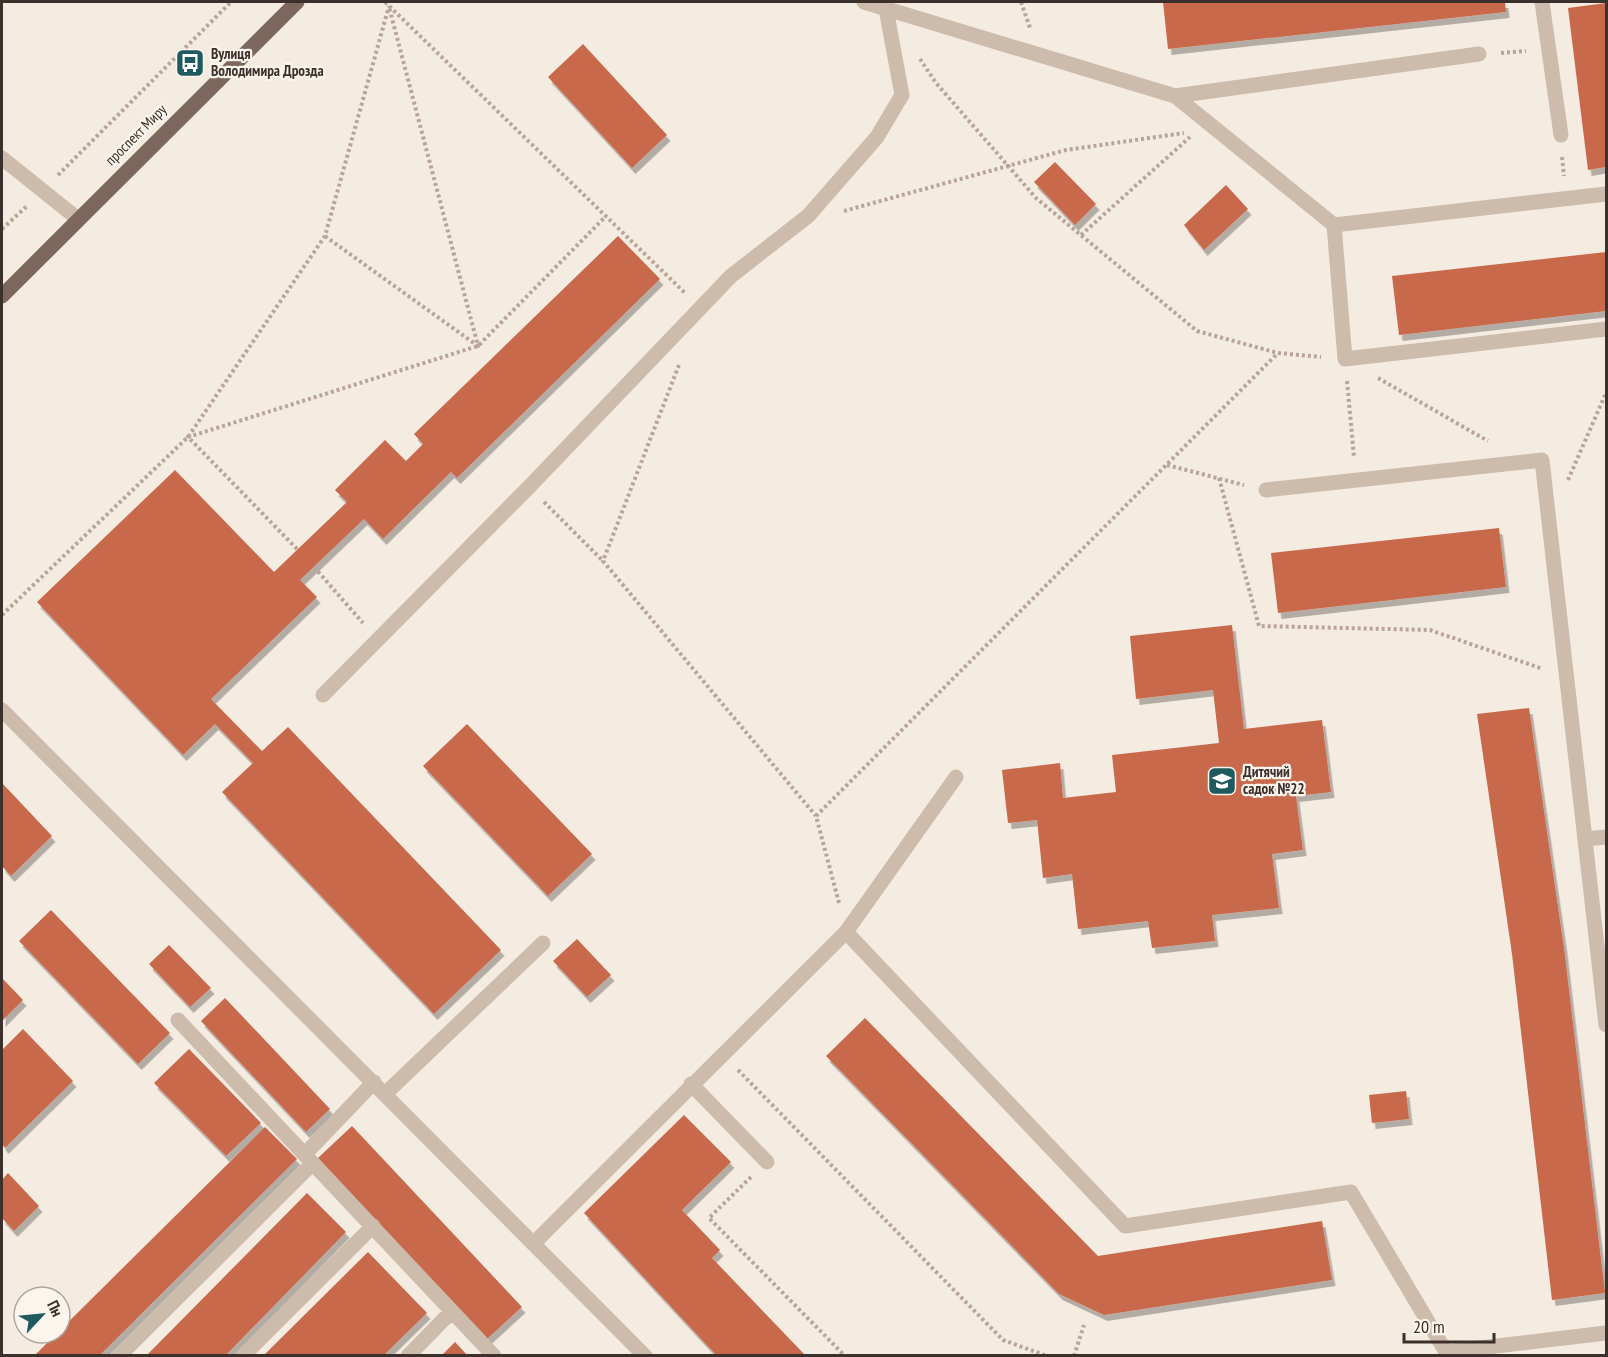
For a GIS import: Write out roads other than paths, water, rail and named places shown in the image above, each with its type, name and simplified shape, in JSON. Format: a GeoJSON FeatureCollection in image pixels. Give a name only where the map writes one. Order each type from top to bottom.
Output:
{"type":"FeatureCollection","features":[{"type":"Feature","properties":{"kind":"main road","name":"проспект Миру"},"geometry":{"type":"LineString","coordinates":[[2,296],[297,2]]}},
{"type":"Feature","properties":{"kind":"street"},"geometry":{"type":"LineString","coordinates":[[864,2],[1175,96],[1334,225],[1606,194]]}},
{"type":"Feature","properties":{"kind":"street"},"geometry":{"type":"LineString","coordinates":[[1542,2],[1561,135]]}},
{"type":"Feature","properties":{"kind":"street"},"geometry":{"type":"LineString","coordinates":[[323,695],[529,487],[730,276],[808,216],[877,137],[902,95],[886,9]]}},
{"type":"Feature","properties":{"kind":"street"},"geometry":{"type":"LineString","coordinates":[[1175,96],[1479,54]]}},
{"type":"Feature","properties":{"kind":"street"},"geometry":{"type":"LineString","coordinates":[[2,158],[78,219]]}},
{"type":"Feature","properties":{"kind":"street"},"geometry":{"type":"LineString","coordinates":[[1334,225],[1345,359],[1606,329]]}},
{"type":"Feature","properties":{"kind":"street"},"geometry":{"type":"LineString","coordinates":[[1266,490],[1542,460],[1606,1025]]}},
{"type":"Feature","properties":{"kind":"street"},"geometry":{"type":"LineString","coordinates":[[2,710],[535,1242],[645,1356]]}},
{"type":"Feature","properties":{"kind":"street"},"geometry":{"type":"LineString","coordinates":[[535,1242],[846,932],[956,777]]}},
{"type":"Feature","properties":{"kind":"street"},"geometry":{"type":"LineString","coordinates":[[1585,839],[1606,837]]}},
{"type":"Feature","properties":{"kind":"street"},"geometry":{"type":"LineString","coordinates":[[846,932],[1125,1226],[1351,1192],[1446,1354],[1606,1333]]}},
{"type":"Feature","properties":{"kind":"street"},"geometry":{"type":"LineString","coordinates":[[386,1094],[543,943]]}},
{"type":"Feature","properties":{"kind":"street"},"geometry":{"type":"LineString","coordinates":[[178,1020],[494,1356]]}},
{"type":"Feature","properties":{"kind":"street"},"geometry":{"type":"LineString","coordinates":[[118,1356],[309,1159],[374,1082]]}},
{"type":"Feature","properties":{"kind":"street"},"geometry":{"type":"LineString","coordinates":[[691,1084],[767,1162]]}},
{"type":"Feature","properties":{"kind":"street"},"geometry":{"type":"LineString","coordinates":[[243,1356],[373,1226]]}},
{"type":"Feature","properties":{"kind":"street"},"geometry":{"type":"LineString","coordinates":[[408,1356],[452,1311]]}},
{"type":"Feature","properties":{"kind":"place","name":"Вулиця Володимира Дрозда"},"geometry":{"type":"Point","coordinates":[190,63]}},
{"type":"Feature","properties":{"kind":"place","name":"Дитячий садок №22"},"geometry":{"type":"Point","coordinates":[1222,781]}}]}
